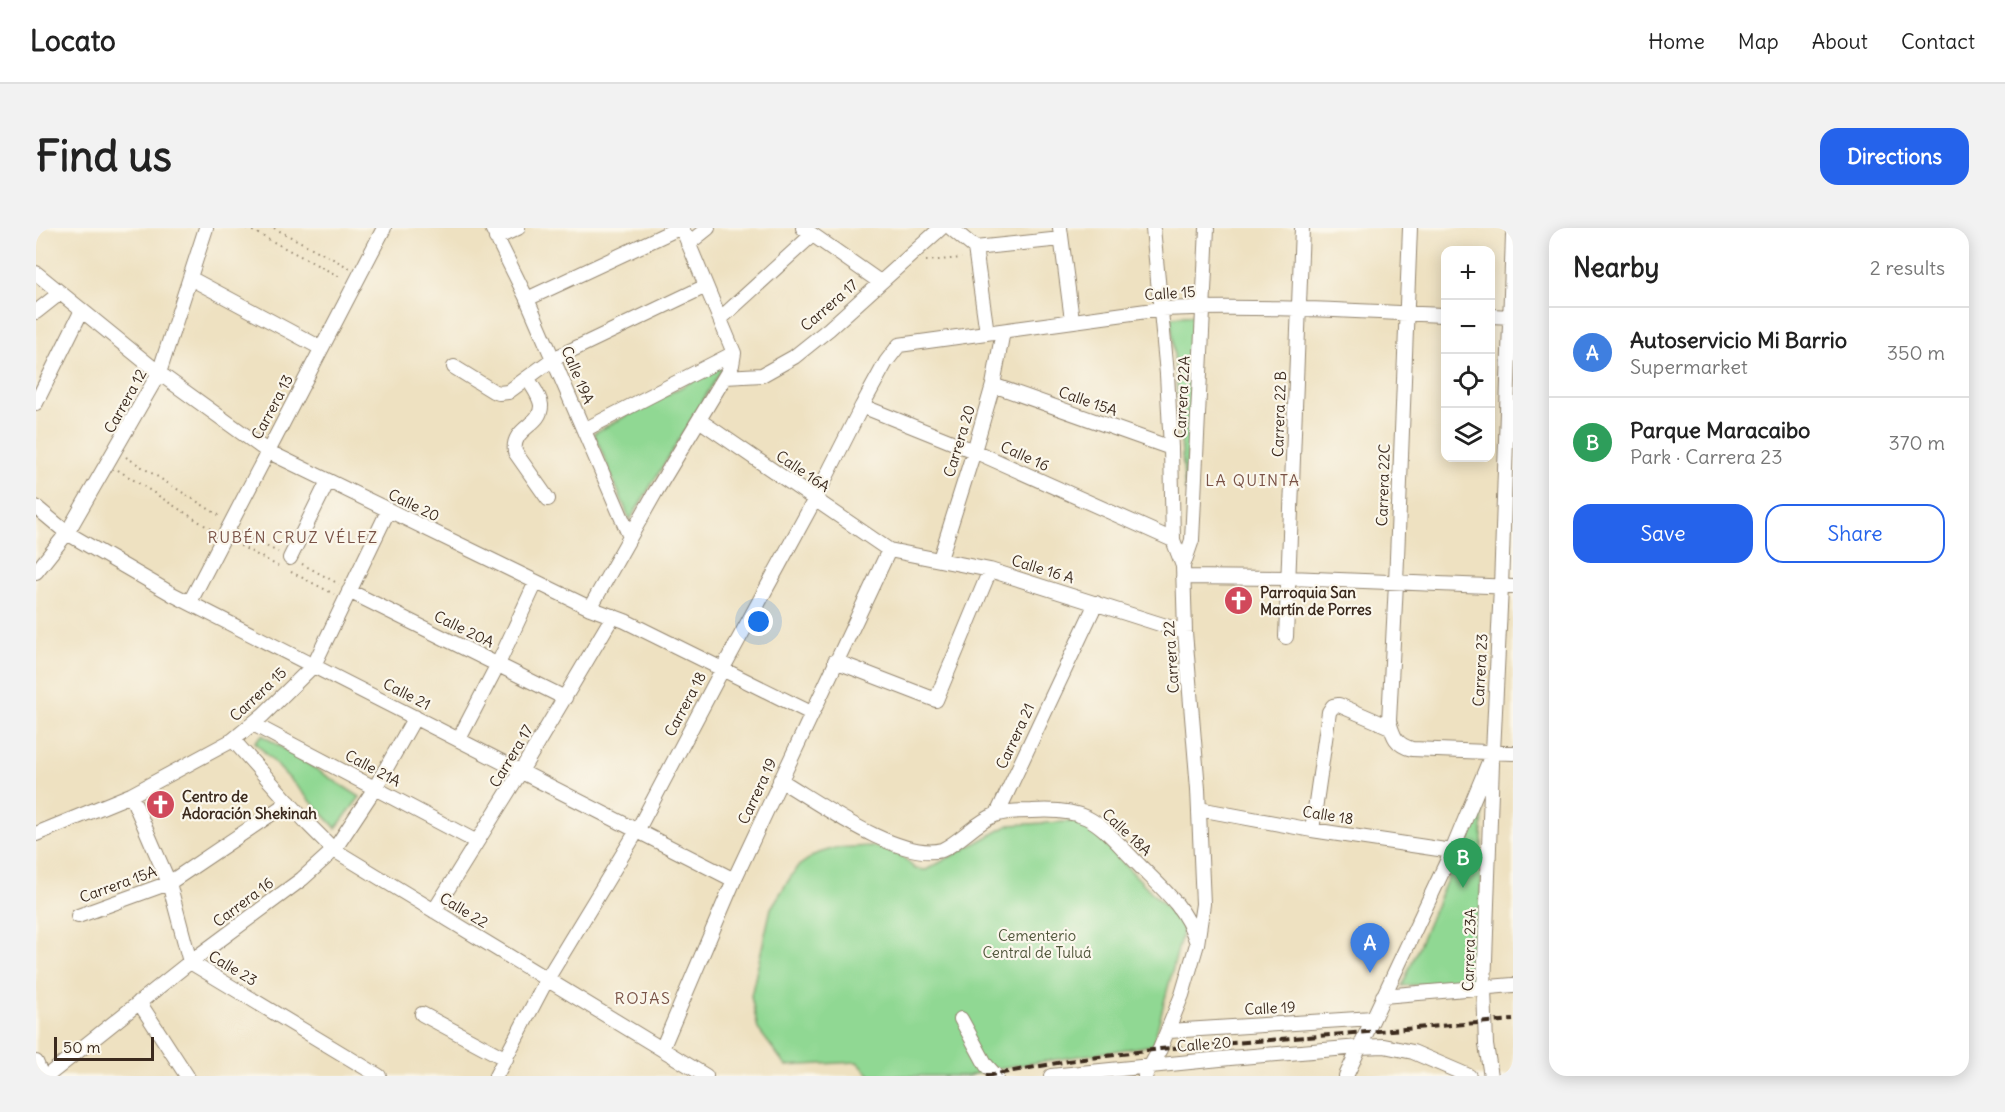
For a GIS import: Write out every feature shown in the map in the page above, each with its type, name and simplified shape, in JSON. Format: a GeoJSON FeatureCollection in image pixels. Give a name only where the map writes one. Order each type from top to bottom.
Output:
{"type":"FeatureCollection","features":[{"type":"Feature","properties":{"kind":"street","name":"Carrera 12"},"geometry":{"type":"LineString","coordinates":[[36,572],[67,532],[159,373],[206,228]]}},
{"type":"Feature","properties":{"kind":"street","name":"Carrera 13"},"geometry":{"type":"LineString","coordinates":[[189,602],[384,228]]}},
{"type":"Feature","properties":{"kind":"street"},"geometry":{"type":"LineString","coordinates":[[527,299],[680,228],[734,356],[725,377],[590,608]]}},
{"type":"Feature","properties":{"kind":"street"},"geometry":{"type":"LineString","coordinates":[[688,244],[708,228]]}},
{"type":"Feature","properties":{"kind":"street","name":"Carrera 17"},"geometry":{"type":"LineString","coordinates":[[725,377],[762,375],[794,357],[829,329],[941,228]]}},
{"type":"Feature","properties":{"kind":"street"},"geometry":{"type":"LineString","coordinates":[[951,228],[975,252],[987,333]]}},
{"type":"Feature","properties":{"kind":"street","name":"Carrera 22"},"geometry":{"type":"LineString","coordinates":[[1149,1071],[1169,1031],[1197,944],[1203,904],[1183,572],[1173,540],[1167,374],[1153,228]]}},
{"type":"Feature","properties":{"kind":"street","name":"Carrera 22A"},"geometry":{"type":"LineString","coordinates":[[1183,572],[1192,540],[1207,228]]}},
{"type":"Feature","properties":{"kind":"street","name":"Carrera 22 B"},"geometry":{"type":"LineString","coordinates":[[1286,637],[1302,228]]}},
{"type":"Feature","properties":{"kind":"street","name":"Carrera 22C"},"geometry":{"type":"LineString","coordinates":[[1410,228],[1389,721],[1396,741],[1402,747],[1493,752]]}},
{"type":"Feature","properties":{"kind":"street"},"geometry":{"type":"LineString","coordinates":[[494,233],[515,229]]}},
{"type":"Feature","properties":{"kind":"street"},"geometry":{"type":"LineString","coordinates":[[720,319],[808,231],[880,282]]}},
{"type":"Feature","properties":{"kind":"street","name":"Calle 19A"},"geometry":{"type":"LineString","coordinates":[[494,233],[527,299],[630,537]]}},
{"type":"Feature","properties":{"kind":"street"},"geometry":{"type":"LineString","coordinates":[[975,252],[1061,233],[1072,320]]}},
{"type":"Feature","properties":{"kind":"street","name":"Carrera 23"},"geometry":{"type":"LineString","coordinates":[[1346,1076],[1452,851],[1493,752],[1507,587],[1513,235]]}},
{"type":"Feature","properties":{"kind":"street","name":"Calle 20"},"geometry":{"type":"LineString","coordinates":[[36,273],[159,373],[267,451],[590,608],[613,616],[723,668],[811,713]]}},
{"type":"Feature","properties":{"kind":"street"},"geometry":{"type":"LineString","coordinates":[[190,278],[321,348]]}},
{"type":"Feature","properties":{"kind":"street"},"geometry":{"type":"LineString","coordinates":[[454,367],[488,389],[499,393],[508,392],[553,359],[706,286]]}},
{"type":"Feature","properties":{"kind":"street"},"geometry":{"type":"LineString","coordinates":[[36,312],[60,292]]}},
{"type":"Feature","properties":{"kind":"street","name":"Calle 15"},"geometry":{"type":"LineString","coordinates":[[899,345],[1161,309],[1203,307],[1441,315]]}},
{"type":"Feature","properties":{"kind":"street"},"geometry":{"type":"LineString","coordinates":[[36,404],[82,310]]}},
{"type":"Feature","properties":{"kind":"street"},"geometry":{"type":"LineString","coordinates":[[1495,316],[1511,317]]}},
{"type":"Feature","properties":{"kind":"street","name":"Carrera 20"},"geometry":{"type":"LineString","coordinates":[[940,559],[993,385],[1003,331]]}},
{"type":"Feature","properties":{"kind":"street","name":"Carrera 18"},"geometry":{"type":"LineString","coordinates":[[496,1076],[637,831],[815,499],[862,406],[886,362],[899,345]]}},
{"type":"Feature","properties":{"kind":"street"},"geometry":{"type":"LineString","coordinates":[[584,430],[734,356]]}},
{"type":"Feature","properties":{"kind":"street"},"geometry":{"type":"LineString","coordinates":[[528,379],[541,406],[536,419],[517,436],[514,447],[515,453],[548,499]]}},
{"type":"Feature","properties":{"kind":"street","name":"Calle 15A"},"geometry":{"type":"LineString","coordinates":[[993,385],[1171,448]]}},
{"type":"Feature","properties":{"kind":"street","name":"Calle 16"},"geometry":{"type":"LineString","coordinates":[[862,406],[974,451],[1173,540]]}},
{"type":"Feature","properties":{"kind":"street","name":"Calle 16A"},"geometry":{"type":"LineString","coordinates":[[699,420],[889,550]]}},
{"type":"Feature","properties":{"kind":"street"},"geometry":{"type":"LineString","coordinates":[[290,558],[328,481]]}},
{"type":"Feature","properties":{"kind":"street","name":"Calle 21"},"geometry":{"type":"LineString","coordinates":[[36,507],[67,532],[142,578],[734,880]]}},
{"type":"Feature","properties":{"kind":"street","name":"Carrera 15"},"geometry":{"type":"LineString","coordinates":[[36,834],[131,795],[233,740],[253,724],[314,665],[388,511]]}},
{"type":"Feature","properties":{"kind":"street","name":"Calle 16 A"},"geometry":{"type":"LineString","coordinates":[[889,550],[990,570],[1185,632]]}},
{"type":"Feature","properties":{"kind":"street","name":"Carrera 19"},"geometry":{"type":"LineString","coordinates":[[662,1049],[734,880],[889,550]]}},
{"type":"Feature","properties":{"kind":"street"},"geometry":{"type":"LineString","coordinates":[[835,661],[936,700],[990,570]]}},
{"type":"Feature","properties":{"kind":"street"},"geometry":{"type":"LineString","coordinates":[[1183,572],[1507,587]]}},
{"type":"Feature","properties":{"kind":"street"},"geometry":{"type":"LineString","coordinates":[[459,739],[498,664],[536,582]]}},
{"type":"Feature","properties":{"kind":"street","name":"Calle 20A"},"geometry":{"type":"LineString","coordinates":[[349,591],[565,698]]}},
{"type":"Feature","properties":{"kind":"street","name":"Carrera 21"},"geometry":{"type":"LineString","coordinates":[[997,814],[1096,603]]}},
{"type":"Feature","properties":{"kind":"street","name":"Carrera 17"},"geometry":{"type":"LineString","coordinates":[[434,911],[613,616]]}},
{"type":"Feature","properties":{"kind":"street"},"geometry":{"type":"LineString","coordinates":[[1312,830],[1329,712],[1333,706],[1339,705],[1390,727]]}},
{"type":"Feature","properties":{"kind":"street","name":"Carrera 16"},"geometry":{"type":"LineString","coordinates":[[48,1076],[190,962],[302,879],[334,850],[375,788],[415,717]]}},
{"type":"Feature","properties":{"kind":"street","name":"Calle 21A"},"geometry":{"type":"LineString","coordinates":[[253,724],[477,842]]}},
{"type":"Feature","properties":{"kind":"street","name":"Calle 22"},"geometry":{"type":"LineString","coordinates":[[233,740],[334,850],[551,984],[706,1076]]}},
{"type":"Feature","properties":{"kind":"street"},"geometry":{"type":"LineString","coordinates":[[1493,752],[1513,753]]}},
{"type":"Feature","properties":{"kind":"street","name":"Carrera 23A"},"geometry":{"type":"LineString","coordinates":[[1491,1076],[1485,1045],[1484,988],[1493,752]]}},
{"type":"Feature","properties":{"kind":"street"},"geometry":{"type":"LineString","coordinates":[[780,780],[888,842],[921,852],[932,853],[953,844],[997,814]]}},
{"type":"Feature","properties":{"kind":"street","name":"Calle 23"},"geometry":{"type":"LineString","coordinates":[[131,795],[169,883],[190,962],[379,1076]]}},
{"type":"Feature","properties":{"kind":"street","name":"Carrera 15A"},"geometry":{"type":"LineString","coordinates":[[78,916],[169,883],[289,802]]}},
{"type":"Feature","properties":{"kind":"street","name":"Calle 18"},"geometry":{"type":"LineString","coordinates":[[1199,809],[1312,830],[1452,851]]}},
{"type":"Feature","properties":{"kind":"street","name":"Calle 18A"},"geometry":{"type":"LineString","coordinates":[[997,814],[1065,810],[1090,818],[1100,825],[1177,903],[1190,923],[1197,944]]}},
{"type":"Feature","properties":{"kind":"street"},"geometry":{"type":"LineString","coordinates":[[508,1076],[551,984]]}},
{"type":"Feature","properties":{"kind":"street"},"geometry":{"type":"LineString","coordinates":[[1383,996],[1513,985]]}},
{"type":"Feature","properties":{"kind":"street"},"geometry":{"type":"LineString","coordinates":[[139,1002],[187,1076]]}},
{"type":"Feature","properties":{"kind":"street"},"geometry":{"type":"LineString","coordinates":[[422,1014],[506,1059]]}},
{"type":"Feature","properties":{"kind":"street","name":"Calle 19"},"geometry":{"type":"LineString","coordinates":[[1169,1031],[1373,1018]]}},
{"type":"Feature","properties":{"kind":"street"},"geometry":{"type":"LineString","coordinates":[[961,1019],[986,1065],[996,1076]]}},
{"type":"Feature","properties":{"kind":"street"},"geometry":{"type":"LineString","coordinates":[[1359,1047],[1384,1046],[1413,1052],[1469,1076]]}},
{"type":"Feature","properties":{"kind":"street","name":"Calle 20"},"geometry":{"type":"LineString","coordinates":[[1057,1075],[1149,1071],[1359,1047]]}},
{"type":"Feature","properties":{"kind":"street"},"geometry":{"type":"LineString","coordinates":[[36,1062],[42,1076]]}},
{"type":"Feature","properties":{"kind":"path"},"geometry":{"type":"LineString","coordinates":[[247,228],[357,279]]}},
{"type":"Feature","properties":{"kind":"path"},"geometry":{"type":"LineString","coordinates":[[274,228],[357,279]]}},
{"type":"Feature","properties":{"kind":"path"},"geometry":{"type":"LineString","coordinates":[[921,262],[975,252]]}},
{"type":"Feature","properties":{"kind":"path"},"geometry":{"type":"LineString","coordinates":[[116,450],[231,522]]}},
{"type":"Feature","properties":{"kind":"path"},"geometry":{"type":"LineString","coordinates":[[108,464],[223,537]]}},
{"type":"Feature","properties":{"kind":"green space"},"geometry":{"type":"Polygon","coordinates":[[[1196,315],[1185,492],[1171,317],[1196,315]]]}},
{"type":"Feature","properties":{"kind":"green space"},"geometry":{"type":"Polygon","coordinates":[[[725,364],[630,520],[594,433],[725,364]]]}},
{"type":"Feature","properties":{"kind":"green space"},"geometry":{"type":"Polygon","coordinates":[[[262,735],[360,797],[336,828],[255,742],[262,735]]]}},
{"type":"Feature","properties":{"kind":"green space"},"geometry":{"type":"Polygon","coordinates":[[[1483,795],[1479,980],[1402,986],[1483,795]]]}},
{"type":"Feature","properties":{"kind":"green space","name":"Cementerio Central de Tuluá"},"geometry":{"type":"Polygon","coordinates":[[[1083,821],[1184,926],[1153,1045],[992,1069],[968,1076],[871,1076],[857,1062],[786,1066],[758,1029],[751,996],[771,908],[797,867],[816,854],[835,848],[871,846],[903,857],[915,869],[926,870],[1009,825],[1083,821]]]}},
{"type":"Feature","properties":{"kind":"railway"},"geometry":{"type":"LineString","coordinates":[[986,1076],[1068,1061],[1160,1049],[1513,1020]]}},
{"type":"Feature","properties":{"kind":"place","name":"Parroquia San Martín de Porres"},"geometry":{"type":"Point","coordinates":[1239,601]}},
{"type":"Feature","properties":{"kind":"place","name":"Centro de Adoración Shekinah"},"geometry":{"type":"Point","coordinates":[161,805]}},
{"type":"Feature","properties":{"kind":"place","name":"Parque Maracaibo"},"geometry":{"type":"Point","coordinates":[1463,888]}},
{"type":"Feature","properties":{"kind":"place","name":"Autoservicio Mi Barrio"},"geometry":{"type":"Point","coordinates":[1370,973]}},
{"type":"Feature","properties":{"kind":"district","name":"LA QUINTA"},"geometry":{"type":"Point","coordinates":[1253,480]}},
{"type":"Feature","properties":{"kind":"district","name":"RUBÉN CRUZ VÉLEZ"},"geometry":{"type":"Point","coordinates":[293,537]}},
{"type":"Feature","properties":{"kind":"district","name":"ROJAS"},"geometry":{"type":"Point","coordinates":[643,998]}}]}
